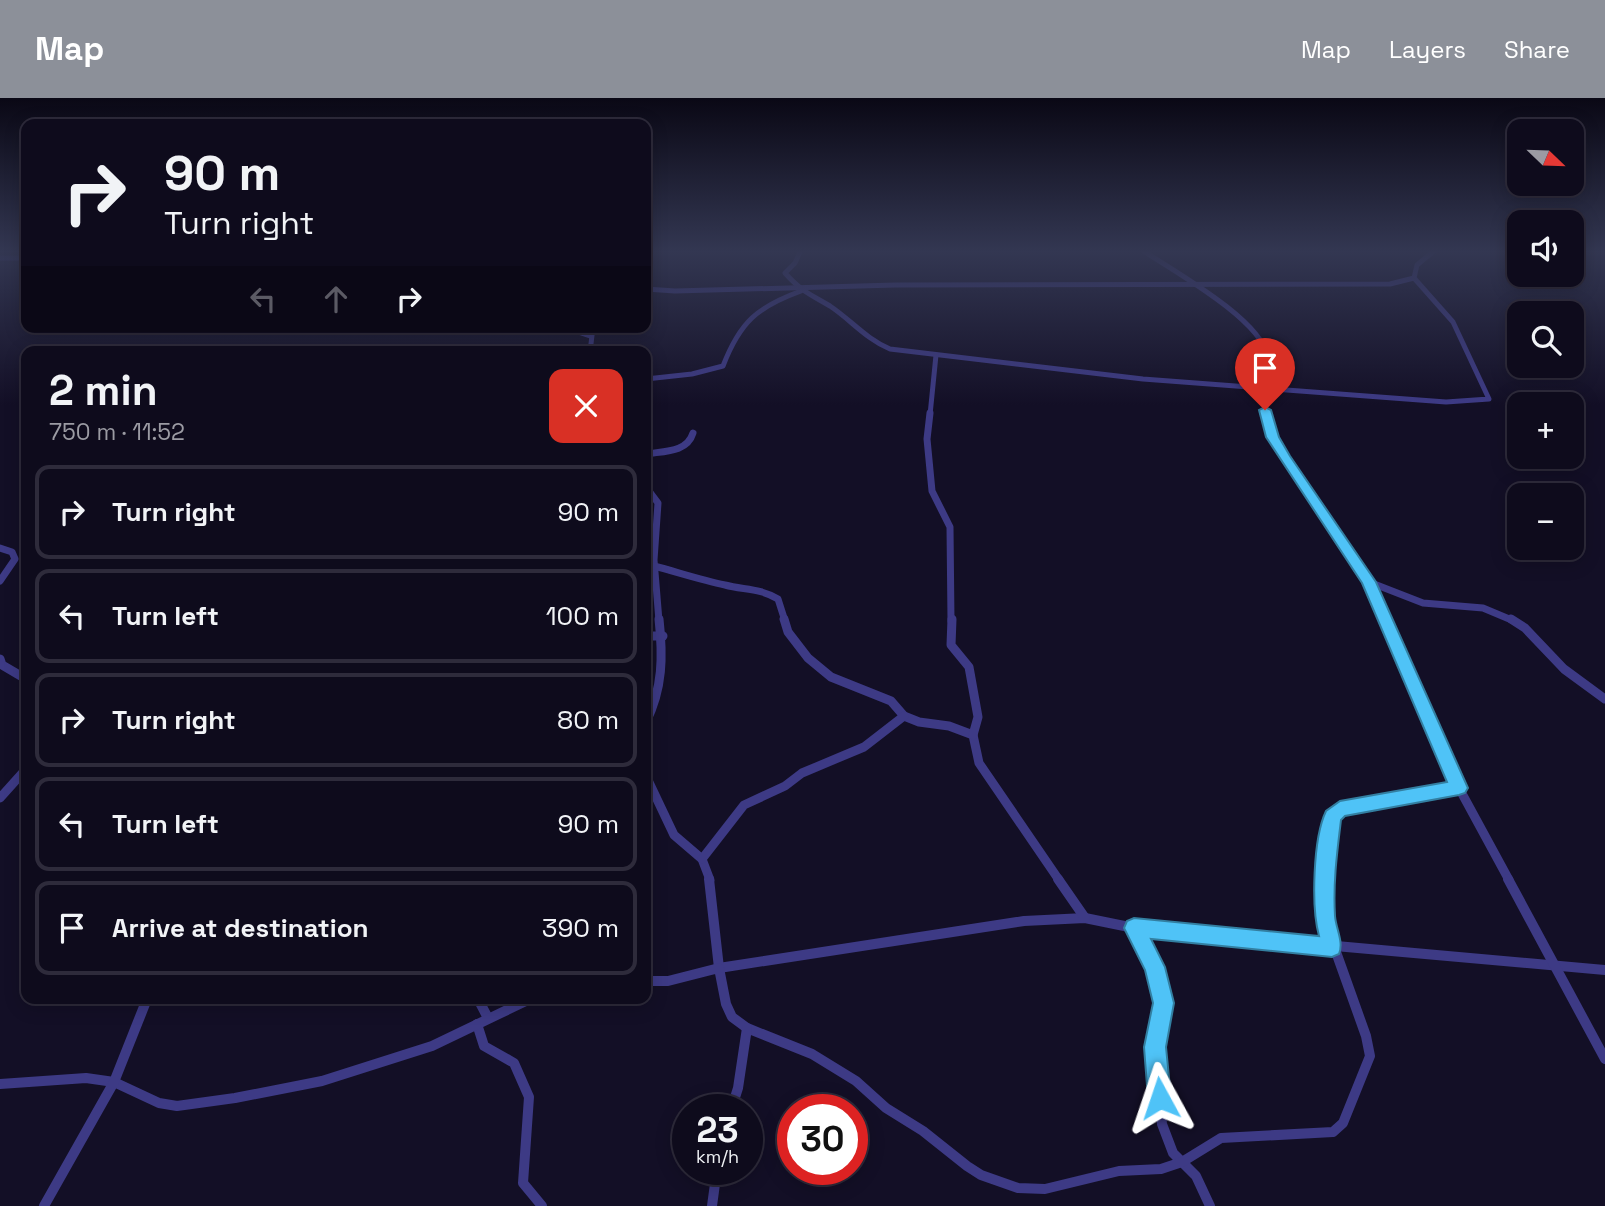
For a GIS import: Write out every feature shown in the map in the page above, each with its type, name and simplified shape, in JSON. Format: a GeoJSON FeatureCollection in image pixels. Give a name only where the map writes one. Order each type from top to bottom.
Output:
{"type":"FeatureCollection","features":[{"type":"Feature","properties":{"kind":"street"},"geometry":{"type":"LineString","coordinates":[[651,378],[692,374],[723,366],[731,344],[745,321],[777,302]]}},
{"type":"Feature","properties":{"kind":"street"},"geometry":{"type":"LineString","coordinates":[[821,302],[881,347],[1143,379],[1446,402],[1489,399],[1453,321],[1436,302]]}},
{"type":"Feature","properties":{"kind":"street"},"geometry":{"type":"LineString","coordinates":[[1222,302],[1258,335],[1267,354],[1265,410],[1273,437],[1369,582],[1459,788],[1605,1059]]}},
{"type":"Feature","properties":{"kind":"street"},"geometry":{"type":"LineString","coordinates":[[576,333],[590,336]]}},
{"type":"Feature","properties":{"kind":"street"},"geometry":{"type":"LineString","coordinates":[[590,346],[591,333]]}},
{"type":"Feature","properties":{"kind":"street"},"geometry":{"type":"LineString","coordinates":[[936,355],[927,439],[932,491],[950,527],[951,645],[969,667],[978,717],[973,735],[979,763],[1085,918]]}},
{"type":"Feature","properties":{"kind":"street"},"geometry":{"type":"LineString","coordinates":[[651,453],[680,449],[689,444],[693,433]]}},
{"type":"Feature","properties":{"kind":"street"},"geometry":{"type":"LineString","coordinates":[[651,494],[658,503],[654,566],[663,636],[661,685],[651,713]]}},
{"type":"Feature","properties":{"kind":"street"},"geometry":{"type":"LineString","coordinates":[[0,548],[12,552],[15,559],[0,581]]}},
{"type":"Feature","properties":{"kind":"street"},"geometry":{"type":"LineString","coordinates":[[654,566],[728,586],[754,588],[768,593],[778,599],[788,632],[808,659],[831,677],[891,701],[904,716],[919,722],[949,726],[973,735]]}},
{"type":"Feature","properties":{"kind":"street"},"geometry":{"type":"LineString","coordinates":[[1369,582],[1423,603],[1483,608],[1505,615],[1525,628],[1564,669],[1605,699]]}},
{"type":"Feature","properties":{"kind":"street"},"geometry":{"type":"LineString","coordinates":[[651,636],[663,636]]}},
{"type":"Feature","properties":{"kind":"street"},"geometry":{"type":"LineString","coordinates":[[0,660],[2,666],[21,677]]}},
{"type":"Feature","properties":{"kind":"street"},"geometry":{"type":"LineString","coordinates":[[702,859],[744,805],[785,786],[802,774],[864,747],[904,716]]}},
{"type":"Feature","properties":{"kind":"street"},"geometry":{"type":"LineString","coordinates":[[0,798],[21,775]]}},
{"type":"Feature","properties":{"kind":"street"},"geometry":{"type":"LineString","coordinates":[[651,787],[674,835],[702,859],[710,881],[719,968],[726,1004],[732,1017],[747,1028],[812,1054],[856,1081],[886,1108],[923,1131],[981,1175],[1018,1188],[1045,1189],[1119,1171],[1161,1169],[1182,1162],[1222,1138],[1333,1132],[1343,1123],[1370,1056],[1366,1036],[1325,924],[1324,878],[1332,817],[1340,809],[1459,788]]}},
{"type":"Feature","properties":{"kind":"street"},"geometry":{"type":"LineString","coordinates":[[651,981],[668,981],[719,968],[969,928],[1024,921],[1085,918],[1134,928],[1605,970]]}},
{"type":"Feature","properties":{"kind":"street"},"geometry":{"type":"LineString","coordinates":[[1134,928],[1154,967],[1163,1003],[1155,1047],[1162,1124],[1173,1153],[1196,1176],[1210,1206]]}},
{"type":"Feature","properties":{"kind":"street"},"geometry":{"type":"LineString","coordinates":[[44,1206],[114,1082],[145,1004]]}},
{"type":"Feature","properties":{"kind":"street"},"geometry":{"type":"LineString","coordinates":[[479,1004],[484,1046],[514,1063],[529,1097],[523,1183],[542,1206]]}},
{"type":"Feature","properties":{"kind":"street"},"geometry":{"type":"LineString","coordinates":[[0,1084],[86,1078],[114,1082],[159,1102],[177,1106],[235,1098],[322,1081],[432,1046],[519,1004]]}},
{"type":"Feature","properties":{"kind":"street"},"geometry":{"type":"LineString","coordinates":[[736,1094],[747,1028]]}},
{"type":"Feature","properties":{"kind":"street"},"geometry":{"type":"LineString","coordinates":[[712,1206],[715,1185]]}},
{"type":"Feature","properties":{"kind":"route"},"geometry":{"type":"LineString","coordinates":[[1160,1098],[1155,1047],[1163,1003],[1154,967],[1134,928],[1332,947],[1325,924],[1324,878],[1332,817],[1340,809],[1459,788],[1369,582],[1284,457],[1273,437],[1265,410]]}}]}
